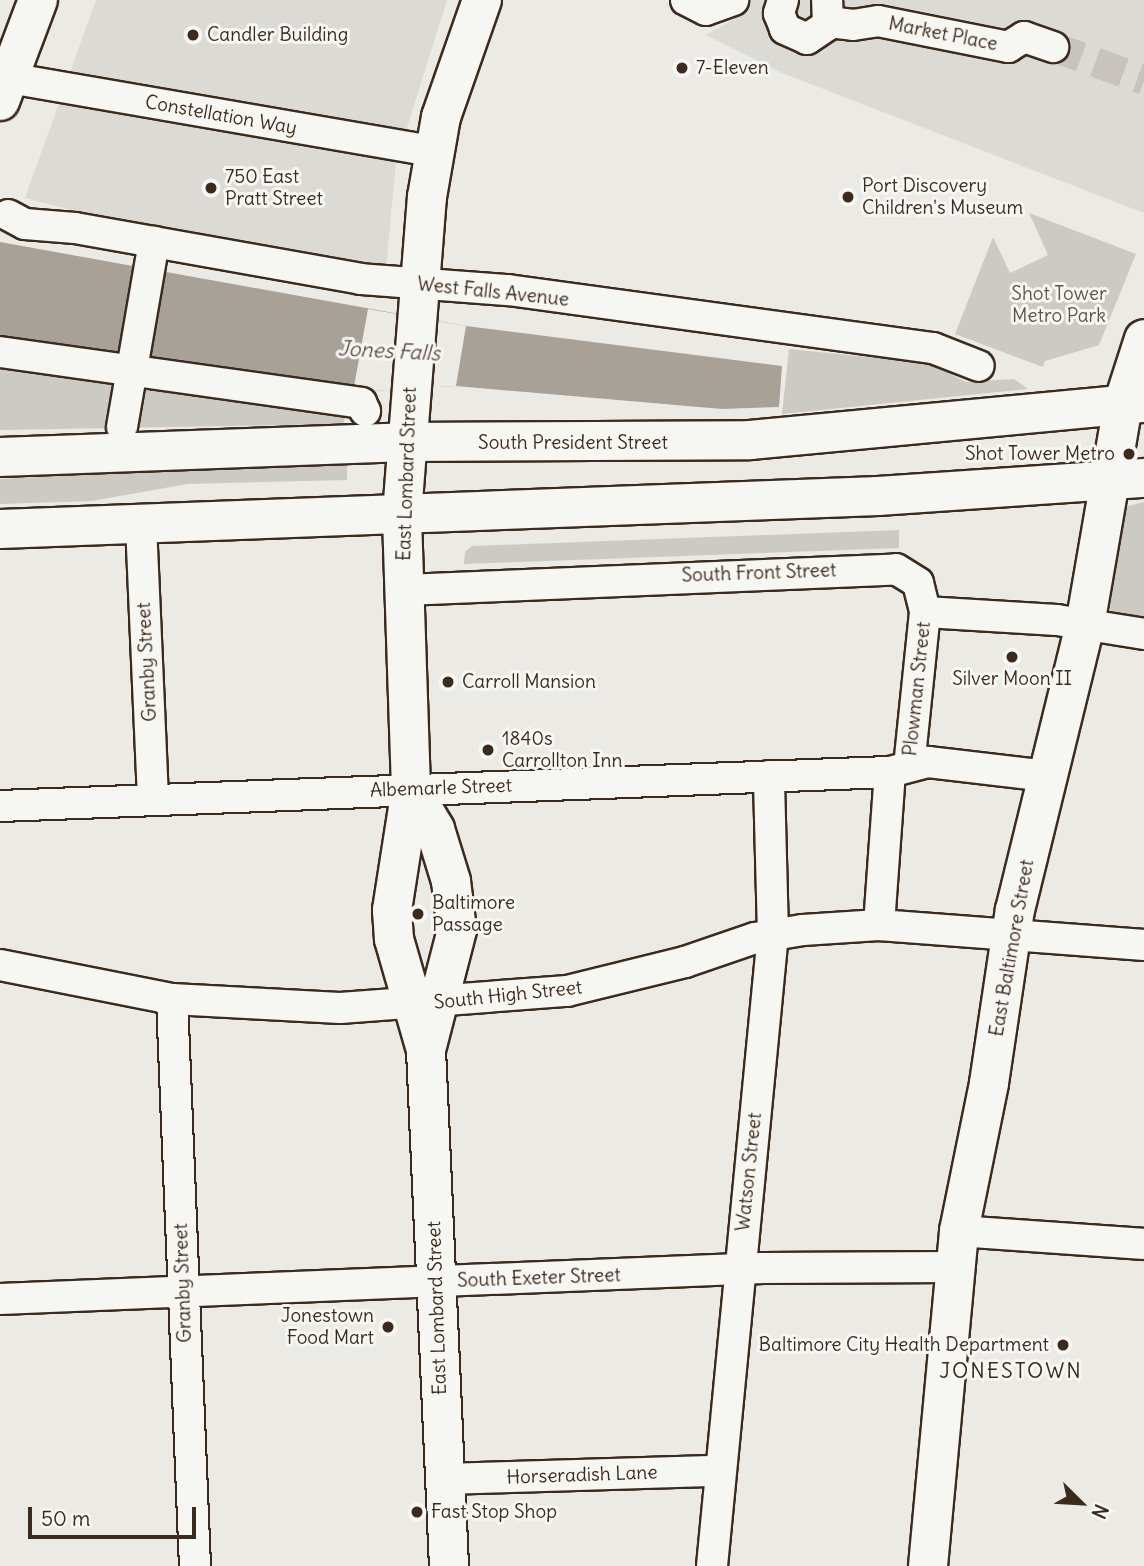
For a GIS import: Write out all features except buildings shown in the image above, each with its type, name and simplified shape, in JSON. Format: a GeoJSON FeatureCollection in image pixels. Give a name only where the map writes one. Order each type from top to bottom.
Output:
{"type":"FeatureCollection","features":[{"type":"Feature","properties":{"kind":"main road"},"geometry":{"type":"LineString","coordinates":[[4,90],[38,0]]}},
{"type":"Feature","properties":{"kind":"main road","name":"East Lombard Street"},"geometry":{"type":"LineString","coordinates":[[426,1004],[394,939],[392,910],[411,789],[402,513],[410,389],[433,151],[482,0]]}},
{"type":"Feature","properties":{"kind":"main road","name":"East Baltimore Street"},"geometry":{"type":"LineString","coordinates":[[928,1566],[956,1249],[989,1083],[1011,935],[1085,625],[1126,479],[1133,404],[1144,338]]}},
{"type":"Feature","properties":{"kind":"main road","name":"South President Street"},"geometry":{"type":"LineString","coordinates":[[0,457],[406,442],[750,440],[1133,404]]}},
{"type":"Feature","properties":{"kind":"main road"},"geometry":{"type":"LineString","coordinates":[[0,529],[878,496],[1126,479]]}},
{"type":"Feature","properties":{"kind":"main road","name":"East Lombard Street"},"geometry":{"type":"LineString","coordinates":[[411,789],[435,829],[455,905],[457,930],[426,1004],[443,1479],[449,1566]]}},
{"type":"Feature","properties":{"kind":"street"},"geometry":{"type":"LineString","coordinates":[[686,0],[706,10],[733,0]]}},
{"type":"Feature","properties":{"kind":"street"},"geometry":{"type":"LineString","coordinates":[[783,0],[781,22],[791,35],[816,37],[828,11]]}},
{"type":"Feature","properties":{"kind":"street","name":"Market Place"},"geometry":{"type":"LineString","coordinates":[[828,11],[853,25],[878,21],[1008,47],[1024,37],[1053,47]]}},
{"type":"Feature","properties":{"kind":"street","name":"Constellation Way"},"geometry":{"type":"LineString","coordinates":[[4,90],[361,138],[433,151]]}},
{"type":"Feature","properties":{"kind":"street","name":"West Falls Avenue"},"geometry":{"type":"LineString","coordinates":[[8,215],[25,224],[152,253],[360,278],[418,300],[508,290],[925,346],[979,366]]}},
{"type":"Feature","properties":{"kind":"street"},"geometry":{"type":"LineString","coordinates":[[122,427],[152,253]]}},
{"type":"Feature","properties":{"kind":"street"},"geometry":{"type":"LineString","coordinates":[[0,352],[361,403],[365,411]]}},
{"type":"Feature","properties":{"kind":"street","name":"Granby Street"},"geometry":{"type":"LineString","coordinates":[[141,524],[153,800]]}},
{"type":"Feature","properties":{"kind":"street","name":"South Front Street"},"geometry":{"type":"LineString","coordinates":[[405,590],[884,568],[896,569],[918,583],[925,612]]}},
{"type":"Feature","properties":{"kind":"street"},"geometry":{"type":"LineString","coordinates":[[925,612],[1085,625],[1144,634]]}},
{"type":"Feature","properties":{"kind":"street","name":"Plowman Street"},"geometry":{"type":"LineString","coordinates":[[879,925],[925,612]]}},
{"type":"Feature","properties":{"kind":"street","name":"Albemarle Street"},"geometry":{"type":"LineString","coordinates":[[0,806],[769,776],[900,769],[928,762],[1047,776]]}},
{"type":"Feature","properties":{"kind":"street","name":"Watson Street"},"geometry":{"type":"LineString","coordinates":[[712,1566],[773,934],[769,776]]}},
{"type":"Feature","properties":{"kind":"street","name":"South High Street"},"geometry":{"type":"LineString","coordinates":[[0,965],[172,999],[340,1008],[530,996],[606,983],[773,934],[879,925],[1144,945]]}},
{"type":"Feature","properties":{"kind":"street","name":"Granby Street"},"geometry":{"type":"LineString","coordinates":[[172,999],[195,1566]]}},
{"type":"Feature","properties":{"kind":"street","name":"South Exeter Street"},"geometry":{"type":"LineString","coordinates":[[0,1299],[184,1294],[740,1269],[956,1249],[1144,1244]]}},
{"type":"Feature","properties":{"kind":"street","name":"Horseradish Lane"},"geometry":{"type":"LineString","coordinates":[[443,1479],[720,1471]]}},
{"type":"Feature","properties":{"kind":"shaded area"},"geometry":{"type":"Polygon","coordinates":[[[96,0],[447,0],[396,163],[386,267],[141,228],[25,198],[96,0]]]}},
{"type":"Feature","properties":{"kind":"shaded area"},"geometry":{"type":"Polygon","coordinates":[[[752,0],[1144,0],[1144,213],[782,73],[706,35],[738,17],[752,0]]]}},
{"type":"Feature","properties":{"kind":"green space","name":"Shot Tower Metro Park"},"geometry":{"type":"Polygon","coordinates":[[[1029,213],[1136,254],[1099,345],[1045,361],[1043,367],[955,334],[993,237],[1010,273],[1048,255],[1029,213]]]}},
{"type":"Feature","properties":{"kind":"green space"},"geometry":{"type":"Polygon","coordinates":[[[0,335],[353,392],[343,424],[0,430],[0,335]]]}},
{"type":"Feature","properties":{"kind":"green space"},"geometry":{"type":"Polygon","coordinates":[[[789,349],[948,365],[952,375],[966,382],[1014,379],[1028,389],[782,414],[789,349]]]}},
{"type":"Feature","properties":{"kind":"green space"},"geometry":{"type":"Polygon","coordinates":[[[347,461],[347,480],[187,484],[92,501],[0,504],[0,479],[347,461]]]}},
{"type":"Feature","properties":{"kind":"green space"},"geometry":{"type":"Polygon","coordinates":[[[1144,502],[1144,645],[1112,617],[1110,608],[1122,517],[1128,506],[1144,502]]]}},
{"type":"Feature","properties":{"kind":"green space"},"geometry":{"type":"Polygon","coordinates":[[[899,530],[899,548],[464,564],[465,552],[472,546],[899,530]]]}},
{"type":"Feature","properties":{"kind":"water","name":"Jones Falls"},"geometry":{"type":"Polygon","coordinates":[[[0,242],[466,326],[782,366],[779,407],[722,409],[456,386],[353,392],[0,337],[0,242]]]}},
{"type":"Feature","properties":{"kind":"pier"},"geometry":{"type":"Polygon","coordinates":[[[368,309],[466,326],[456,386],[353,392],[368,309]]]}},
{"type":"Feature","properties":{"kind":"tunnel"},"geometry":{"type":"LineString","coordinates":[[1053,47],[1144,80]]}},
{"type":"Feature","properties":{"kind":"place","name":"Candler Building"},"geometry":{"type":"Point","coordinates":[193,35]}},
{"type":"Feature","properties":{"kind":"place","name":"7-Eleven"},"geometry":{"type":"Point","coordinates":[682,68]}},
{"type":"Feature","properties":{"kind":"place","name":"750 East Pratt Street"},"geometry":{"type":"Point","coordinates":[211,188]}},
{"type":"Feature","properties":{"kind":"place","name":"Port Discovery Children's Museum"},"geometry":{"type":"Point","coordinates":[848,197]}},
{"type":"Feature","properties":{"kind":"place","name":"Shot Tower Metro"},"geometry":{"type":"Point","coordinates":[1129,454]}},
{"type":"Feature","properties":{"kind":"place","name":"Silver Moon II"},"geometry":{"type":"Point","coordinates":[1012,657]}},
{"type":"Feature","properties":{"kind":"place","name":"Carroll Mansion"},"geometry":{"type":"Point","coordinates":[448,682]}},
{"type":"Feature","properties":{"kind":"place","name":"1840s Carrollton Inn"},"geometry":{"type":"Point","coordinates":[488,750]}},
{"type":"Feature","properties":{"kind":"place","name":"Baltimore Passage"},"geometry":{"type":"Point","coordinates":[418,914]}},
{"type":"Feature","properties":{"kind":"place","name":"Jonestown Food Mart"},"geometry":{"type":"Point","coordinates":[388,1327]}},
{"type":"Feature","properties":{"kind":"place","name":"Baltimore City Health Department"},"geometry":{"type":"Point","coordinates":[1063,1345]}},
{"type":"Feature","properties":{"kind":"place","name":"Fast Stop Shop"},"geometry":{"type":"Point","coordinates":[417,1512]}},
{"type":"Feature","properties":{"kind":"district","name":"JONESTOWN"},"geometry":{"type":"Point","coordinates":[1011,1371]}}]}
